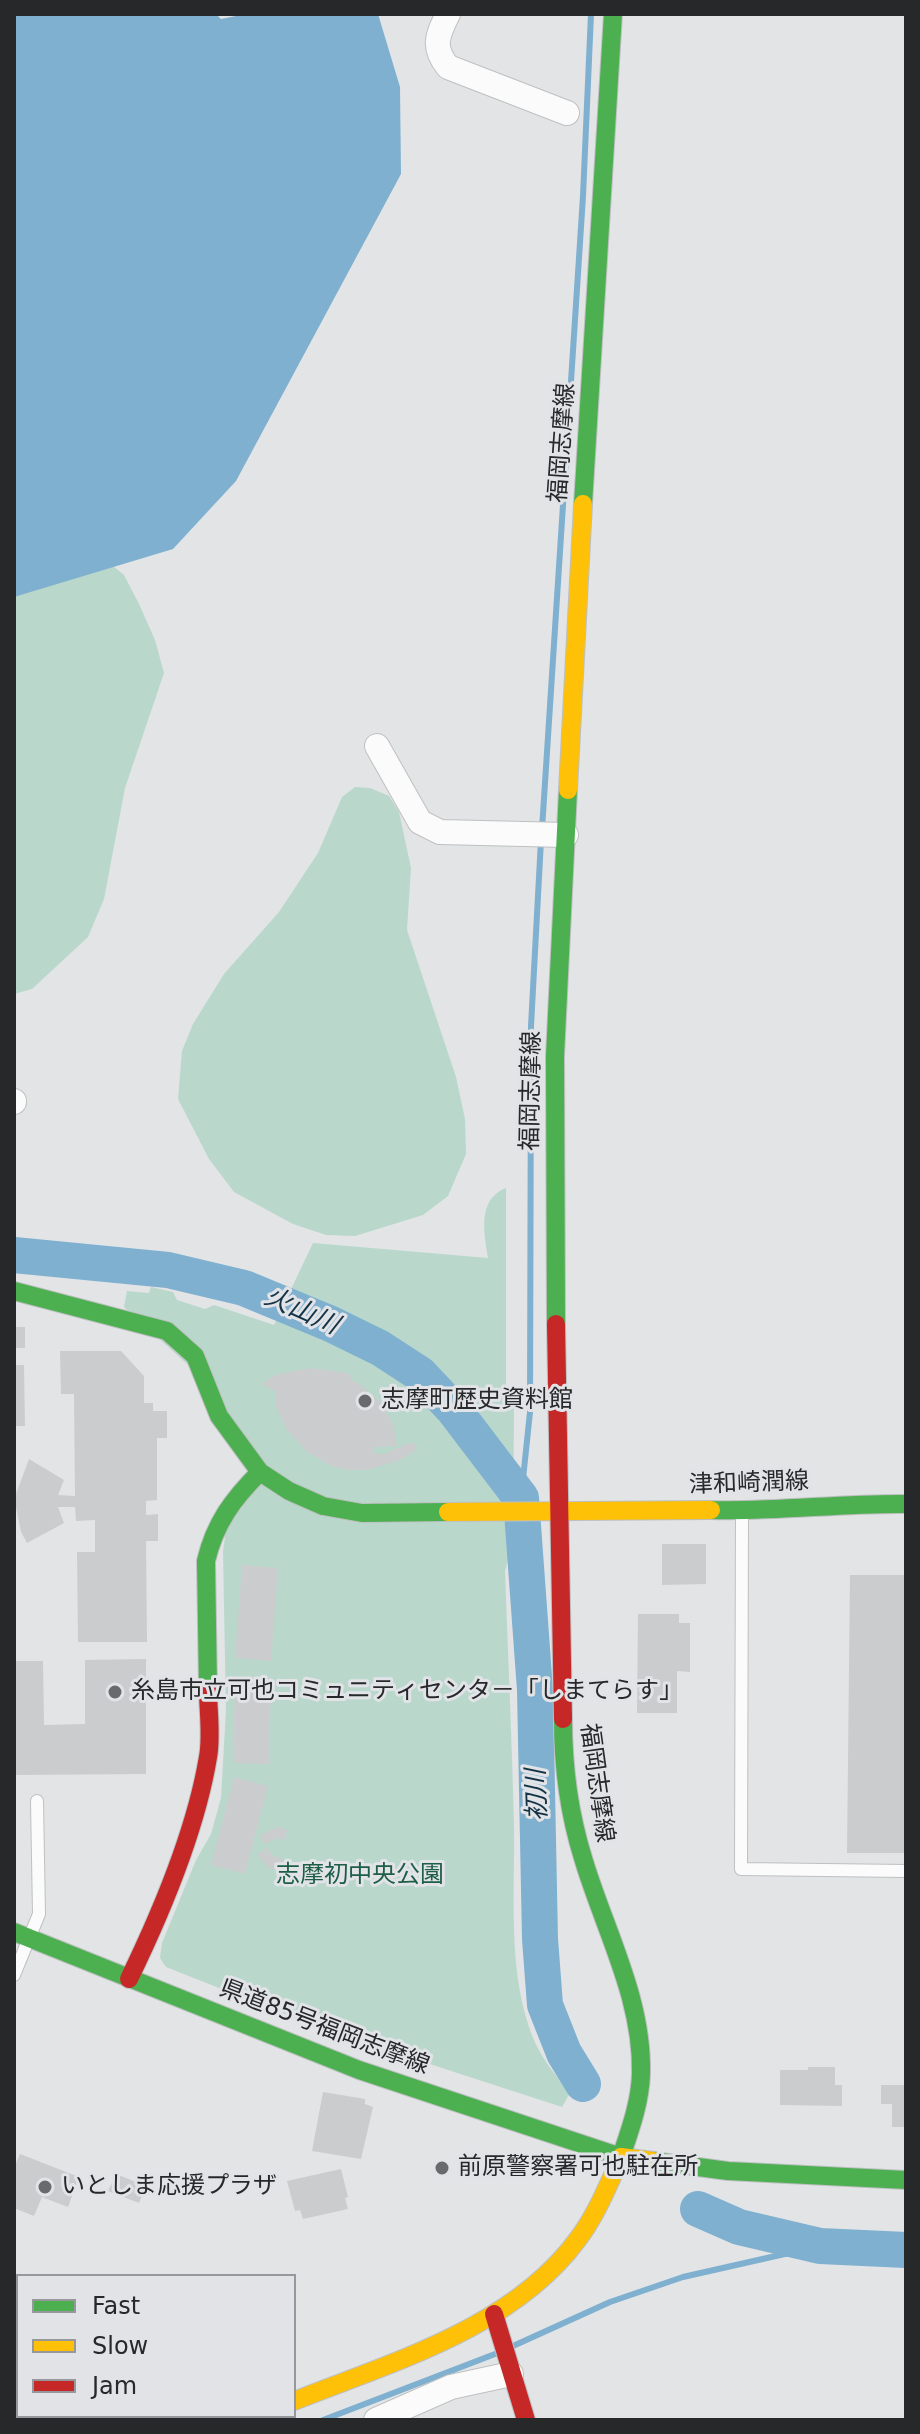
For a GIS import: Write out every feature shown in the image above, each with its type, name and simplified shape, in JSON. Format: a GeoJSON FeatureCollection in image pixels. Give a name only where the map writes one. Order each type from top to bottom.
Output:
{"type":"FeatureCollection","features":[{"type":"Feature","properties":{"kind":"main road","name":"福岡志摩線"},"geometry":{"type":"LineString","coordinates":[[296,2400],[415,2352],[494,2314],[538,2281],[571,2248],[598,2207],[621,2157],[636,2110],[641,2060],[636,2010],[582,1856],[569,1797],[563,1733],[555,1250],[555,1056],[561,834],[613,14]]}},
{"type":"Feature","properties":{"kind":"main road"},"geometry":{"type":"LineString","coordinates":[[14,1291],[167,1331],[195,1356],[219,1416],[260,1472],[224,1509],[211,1536],[206,1561],[209,1755],[185,1844],[129,1979]]}},
{"type":"Feature","properties":{"kind":"main road","name":"津和崎潤線"},"geometry":{"type":"LineString","coordinates":[[260,1472],[289,1491],[323,1506],[362,1513],[742,1511],[858,1503],[906,1504]]}},
{"type":"Feature","properties":{"kind":"main road","name":"県道85号福岡志摩線"},"geometry":{"type":"LineString","coordinates":[[22,1935],[359,2070],[621,2157],[728,2171],[906,2180]]}},
{"type":"Feature","properties":{"kind":"main road"},"geometry":{"type":"LineString","coordinates":[[494,2314],[526,2420]]}},
{"type":"Feature","properties":{"kind":"street"},"geometry":{"type":"LineString","coordinates":[[448,14],[438,34],[438,55],[448,67],[567,113]]}},
{"type":"Feature","properties":{"kind":"street"},"geometry":{"type":"LineString","coordinates":[[377,746],[420,822],[440,832],[561,834]]}},
{"type":"Feature","properties":{"kind":"street"},"geometry":{"type":"LineString","coordinates":[[376,2420],[451,2387],[509,2371]]}},
{"type":"Feature","properties":{"kind":"lane"},"geometry":{"type":"LineString","coordinates":[[742,1511],[741,1869],[906,1871]]}},
{"type":"Feature","properties":{"kind":"lane"},"geometry":{"type":"LineString","coordinates":[[14,1975],[22,1935],[39,1914],[37,1801]]}},
{"type":"Feature","properties":{"kind":"green space"},"geometry":{"type":"Polygon","coordinates":[[[107,561],[124,575],[139,604],[155,640],[164,673],[125,788],[104,899],[88,937],[32,989],[14,994],[14,589],[107,561]]]}},
{"type":"Feature","properties":{"kind":"green space"},"geometry":{"type":"Polygon","coordinates":[[[355,787],[370,788],[389,796],[399,812],[411,868],[407,930],[456,1077],[465,1119],[466,1154],[448,1196],[423,1215],[355,1236],[326,1235],[293,1224],[234,1192],[209,1159],[178,1099],[182,1051],[193,1024],[224,974],[279,912],[318,853],[342,797],[355,787]]]}},
{"type":"Feature","properties":{"kind":"green space","name":"志摩初中央公園"},"geometry":{"type":"Polygon","coordinates":[[[506,1188],[506,1385],[514,1408],[513,1542],[505,1571],[515,1953],[522,2003],[532,2036],[546,2062],[570,2093],[562,2107],[325,2030],[166,1967],[160,1958],[162,1943],[196,1860],[211,1834],[221,1798],[226,1710],[223,1552],[226,1529],[255,1489],[217,1391],[124,1307],[127,1291],[149,1293],[151,1287],[173,1292],[177,1300],[205,1309],[214,1305],[274,1325],[313,1243],[488,1258],[484,1228],[487,1208],[490,1200],[506,1188]]]}},
{"type":"Feature","properties":{"kind":"water"},"geometry":{"type":"Polygon","coordinates":[[[14,14],[216,14],[221,19],[246,14],[378,14],[400,87],[401,174],[236,481],[173,549],[14,597],[14,14]]]}},
{"type":"Feature","properties":{"kind":"building"},"geometry":{"type":"Polygon","coordinates":[[[14,1327],[25,1327],[25,1348],[14,1348],[14,1327]]]}},
{"type":"Feature","properties":{"kind":"building"},"geometry":{"type":"Polygon","coordinates":[[[60,1351],[121,1351],[144,1376],[144,1403],[153,1403],[153,1411],[167,1411],[167,1438],[157,1438],[157,1500],[146,1501],[146,1515],[158,1514],[158,1541],[146,1541],[147,1642],[78,1642],[77,1552],[95,1552],[95,1520],[76,1521],[75,1507],[58,1507],[64,1523],[27,1543],[21,1532],[16,1494],[29,1459],[64,1480],[58,1495],[75,1496],[74,1394],[61,1394],[60,1351]]]}},
{"type":"Feature","properties":{"kind":"building"},"geometry":{"type":"Polygon","coordinates":[[[14,1365],[24,1365],[25,1426],[14,1426],[14,1365]]]}},
{"type":"Feature","properties":{"kind":"building"},"geometry":{"type":"Polygon","coordinates":[[[310,1368],[348,1373],[352,1380],[380,1402],[393,1424],[397,1446],[374,1447],[374,1454],[384,1454],[412,1442],[418,1448],[403,1459],[367,1470],[331,1466],[306,1451],[287,1430],[276,1406],[275,1391],[261,1384],[278,1374],[310,1368]]]}},
{"type":"Feature","properties":{"kind":"building"},"geometry":{"type":"Polygon","coordinates":[[[662,1544],[706,1544],[706,1584],[662,1585],[662,1544]]]}},
{"type":"Feature","properties":{"kind":"building"},"geometry":{"type":"Polygon","coordinates":[[[242,1565],[278,1568],[271,1661],[235,1658],[242,1565]]]}},
{"type":"Feature","properties":{"kind":"building"},"geometry":{"type":"Polygon","coordinates":[[[850,1575],[906,1575],[906,1853],[847,1853],[850,1575]]]}},
{"type":"Feature","properties":{"kind":"building"},"geometry":{"type":"Polygon","coordinates":[[[638,1614],[679,1614],[679,1623],[690,1623],[690,1672],[677,1671],[677,1713],[637,1713],[638,1614]]]}},
{"type":"Feature","properties":{"kind":"building","name":"糸島市立可也コミュニティセンタ－「しまてらす」"},"geometry":{"type":"Polygon","coordinates":[[[146,1659],[146,1774],[14,1775],[14,1661],[43,1661],[44,1725],[85,1724],[85,1660],[146,1659]]]}},
{"type":"Feature","properties":{"kind":"building"},"geometry":{"type":"Polygon","coordinates":[[[235,1677],[271,1678],[269,1764],[233,1763],[235,1677]]]}},
{"type":"Feature","properties":{"kind":"building"},"geometry":{"type":"Polygon","coordinates":[[[234,1777],[268,1786],[245,1874],[211,1865],[234,1777]]]}},
{"type":"Feature","properties":{"kind":"building"},"geometry":{"type":"Polygon","coordinates":[[[278,1827],[287,1830],[285,1840],[277,1838],[264,1844],[260,1835],[278,1827]]]}},
{"type":"Feature","properties":{"kind":"building"},"geometry":{"type":"Polygon","coordinates":[[[267,1848],[272,1856],[283,1859],[279,1871],[269,1868],[257,1855],[267,1848]]]}},
{"type":"Feature","properties":{"kind":"building"},"geometry":{"type":"Polygon","coordinates":[[[808,2067],[835,2067],[835,2085],[842,2085],[842,2106],[780,2105],[780,2070],[808,2070],[808,2067]]]}},
{"type":"Feature","properties":{"kind":"building"},"geometry":{"type":"Polygon","coordinates":[[[881,2085],[906,2085],[906,2127],[892,2127],[892,2104],[881,2104],[881,2085]]]}},
{"type":"Feature","properties":{"kind":"building"},"geometry":{"type":"Polygon","coordinates":[[[323,2092],[365,2099],[365,2104],[373,2107],[361,2159],[312,2151],[323,2092]]]}},
{"type":"Feature","properties":{"kind":"building","name":"いとしま応援プラザ"},"geometry":{"type":"Polygon","coordinates":[[[20,2154],[79,2177],[68,2207],[42,2197],[34,2216],[14,2208],[14,2168],[20,2154]]]}},
{"type":"Feature","properties":{"kind":"building"},"geometry":{"type":"Polygon","coordinates":[[[341,2169],[348,2209],[303,2219],[300,2210],[295,2211],[287,2181],[341,2169]]]}},
{"type":"Feature","properties":{"kind":"building"},"geometry":{"type":"Polygon","coordinates":[[[116,2174],[146,2186],[139,2203],[108,2191],[116,2174]]]}},
{"type":"Feature","properties":{"kind":"waterway"},"geometry":{"type":"LineString","coordinates":[[542,829],[583,196],[591,14]]}},
{"type":"Feature","properties":{"kind":"waterway"},"geometry":{"type":"LineString","coordinates":[[521,1498],[530,1412],[531,1026],[541,840]]}},
{"type":"Feature","properties":{"kind":"waterway","name":"火山川"},"geometry":{"type":"LineString","coordinates":[[14,1255],[168,1270],[244,1288],[331,1324],[380,1348],[420,1374],[454,1410],[521,1498],[535,1690],[540,1939],[545,2005],[564,2053],[583,2084]]}},
{"type":"Feature","properties":{"kind":"waterway","name":"初川"},"geometry":{"type":"LineString","coordinates":[[698,2209],[739,2227],[820,2246],[906,2250]]}},
{"type":"Feature","properties":{"kind":"waterway"},"geometry":{"type":"LineString","coordinates":[[513,2346],[610,2302],[683,2277],[820,2246]]}},
{"type":"Feature","properties":{"kind":"waterway"},"geometry":{"type":"LineString","coordinates":[[323,2420],[495,2354]]}},
{"type":"Feature","properties":{"kind":"traffic: fast"},"geometry":{"type":"LineString","coordinates":[[583,504],[613,14]]}},
{"type":"Feature","properties":{"kind":"traffic: fast"},"geometry":{"type":"LineString","coordinates":[[556,1324],[555,1056],[568,790]]}},
{"type":"Feature","properties":{"kind":"traffic: fast"},"geometry":{"type":"LineString","coordinates":[[14,1291],[167,1331],[195,1356],[219,1416],[260,1472],[289,1491],[323,1506],[362,1513],[448,1512]]}},
{"type":"Feature","properties":{"kind":"traffic: fast"},"geometry":{"type":"LineString","coordinates":[[208,1689],[206,1561],[214,1535],[226,1512],[260,1472]]}},
{"type":"Feature","properties":{"kind":"traffic: fast"},"geometry":{"type":"LineString","coordinates":[[711,1510],[906,1504]]}},
{"type":"Feature","properties":{"kind":"traffic: fast"},"geometry":{"type":"LineString","coordinates":[[14,1932],[359,2070],[621,2157],[639,2095],[640,2046],[636,2018],[621,1964],[574,1824],[564,1754],[563,1719]]}},
{"type":"Feature","properties":{"kind":"traffic: fast"},"geometry":{"type":"LineString","coordinates":[[653,2161],[728,2171],[906,2180]]}},
{"type":"Feature","properties":{"kind":"traffic: fast"},"geometry":{"type":"LineString","coordinates":[[243,2420],[248,2418]]}},
{"type":"Feature","properties":{"kind":"traffic: slow"},"geometry":{"type":"LineString","coordinates":[[568,790],[583,504]]}},
{"type":"Feature","properties":{"kind":"traffic: slow"},"geometry":{"type":"LineString","coordinates":[[448,1512],[711,1510]]}},
{"type":"Feature","properties":{"kind":"traffic: slow"},"geometry":{"type":"LineString","coordinates":[[296,2400],[448,2339],[520,2296],[551,2270],[578,2239],[597,2209],[621,2157],[653,2161]]}},
{"type":"Feature","properties":{"kind":"traffic: jam"},"geometry":{"type":"LineString","coordinates":[[556,1324],[563,1719]]}},
{"type":"Feature","properties":{"kind":"traffic: jam"},"geometry":{"type":"LineString","coordinates":[[129,1979],[165,1899],[195,1813],[209,1749],[208,1689]]}},
{"type":"Feature","properties":{"kind":"traffic: jam"},"geometry":{"type":"LineString","coordinates":[[494,2314],[526,2420]]}},
{"type":"Feature","properties":{"kind":"place","name":"志摩町歴史資料館"},"geometry":{"type":"Point","coordinates":[365,1401]}},
{"type":"Feature","properties":{"kind":"place","name":"糸島市立可也コミュニティセンタ－「しまてらす」"},"geometry":{"type":"Point","coordinates":[115,1692]}},
{"type":"Feature","properties":{"kind":"place","name":"前原警察署可也駐在所"},"geometry":{"type":"Point","coordinates":[442,2168]}},
{"type":"Feature","properties":{"kind":"place","name":"いとしま応援プラザ"},"geometry":{"type":"Point","coordinates":[45,2187]}}]}
